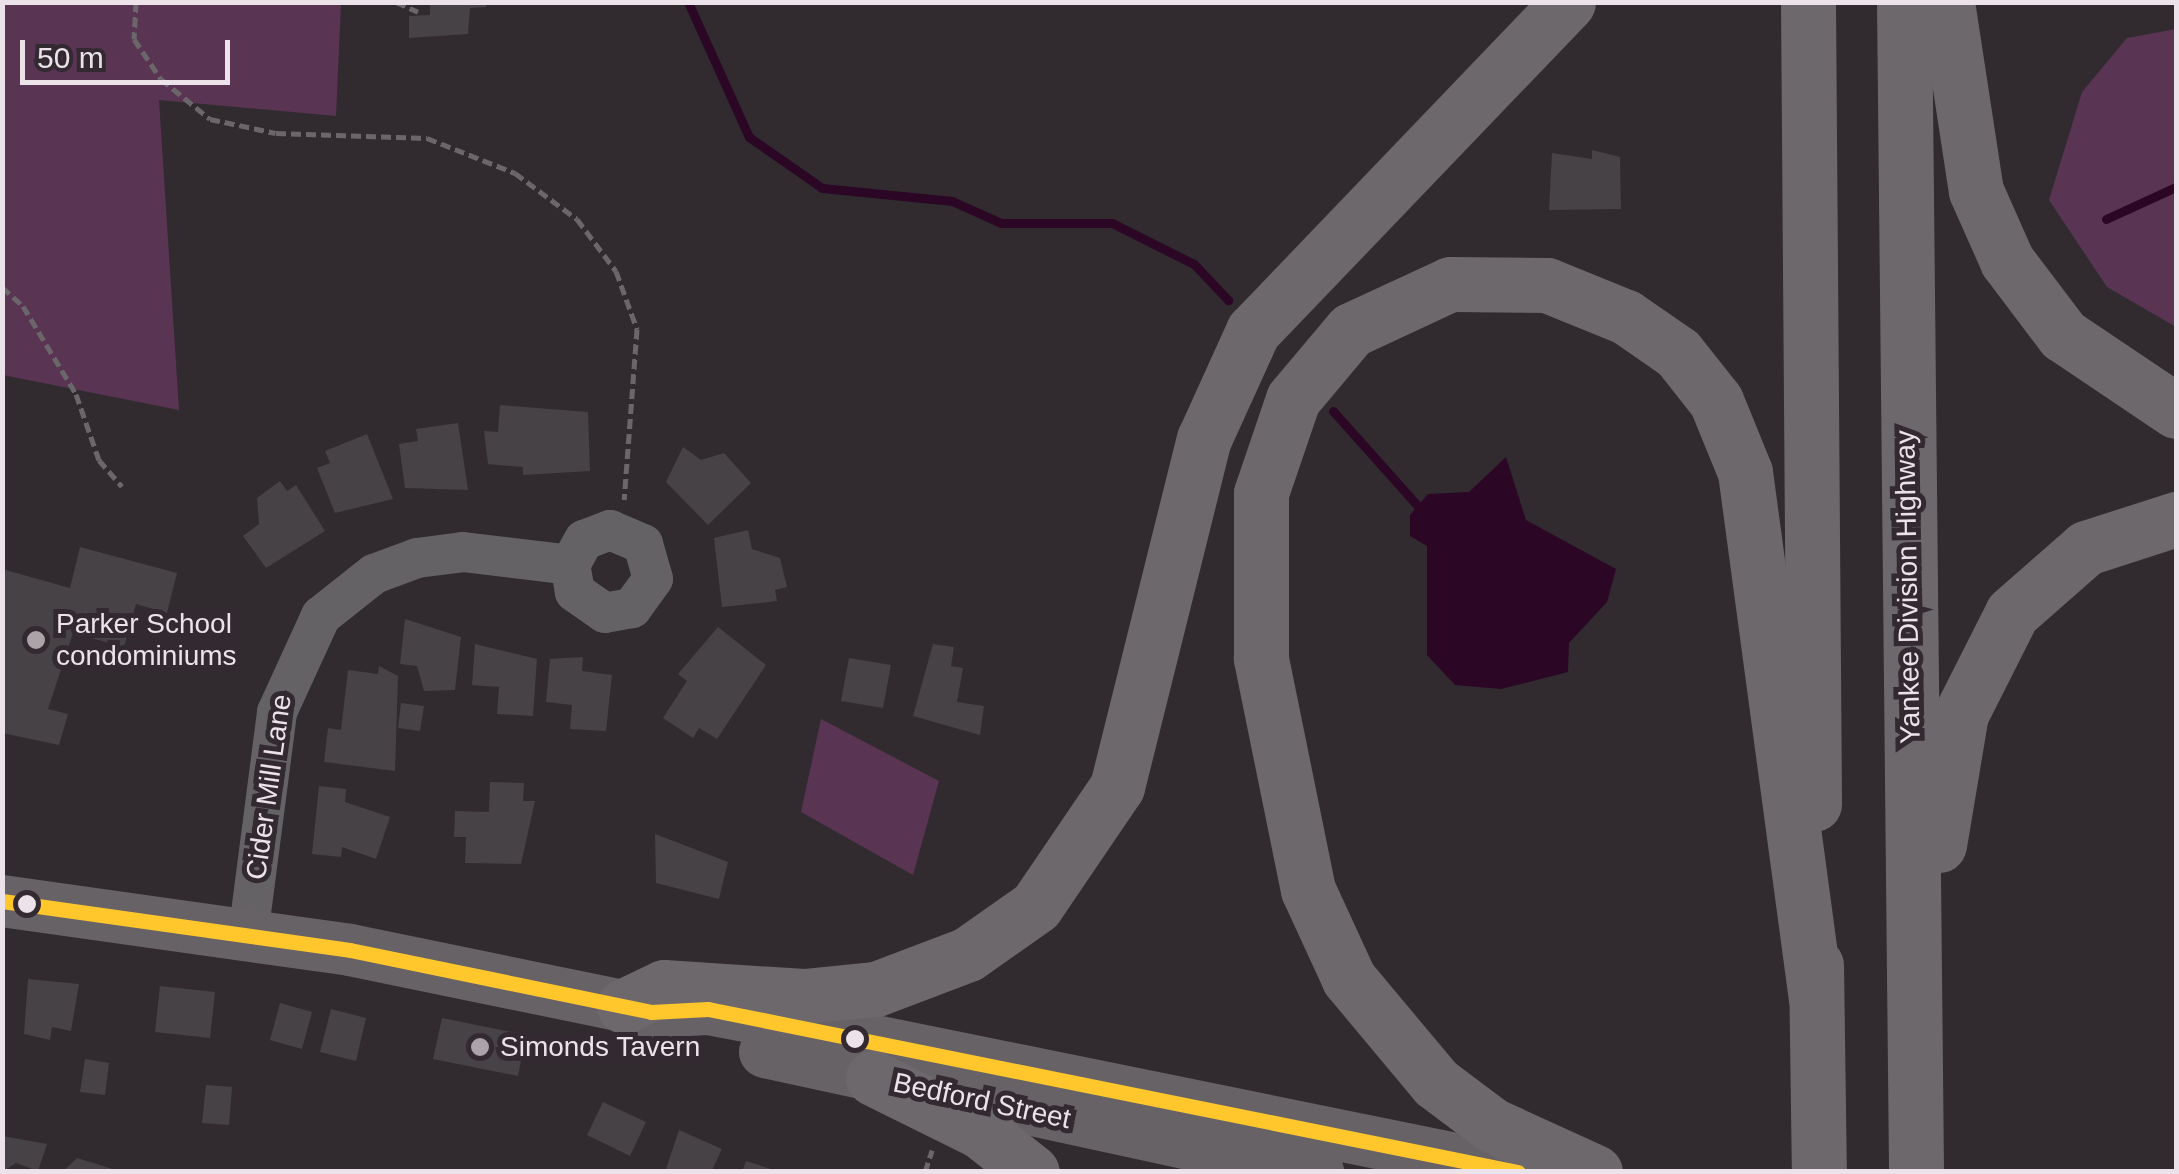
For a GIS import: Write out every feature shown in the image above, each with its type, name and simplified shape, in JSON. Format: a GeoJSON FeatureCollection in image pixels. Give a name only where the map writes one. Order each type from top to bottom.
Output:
{"type":"FeatureCollection","features":[{"type":"Feature","properties":{"kind":"highway"},"geometry":{"type":"LineString","coordinates":[[638,1009],[664,988],[804,996],[876,990],[968,954],[1036,906],[1117,787],[1204,439],[1253,331],[1568,2]]}},
{"type":"Feature","properties":{"kind":"highway"},"geometry":{"type":"LineString","coordinates":[[1808,2],[1819,1172]]}},
{"type":"Feature","properties":{"kind":"highway","name":"Yankee Division Highway"},"geometry":{"type":"LineString","coordinates":[[1904,2],[1916,1172]]}},
{"type":"Feature","properties":{"kind":"highway"},"geometry":{"type":"LineString","coordinates":[[1947,2],[1976,191],[2006,262],[2063,334],[2176,411]]}},
{"type":"Feature","properties":{"kind":"highway"},"geometry":{"type":"LineString","coordinates":[[1595,1172],[1508,1134],[1436,1083],[1348,979],[1308,890],[1261,658],[1261,493],[1293,399],[1352,330],[1450,284],[1547,285],[1626,316],[1678,354],[1716,401],[1745,472],[1816,998]]}},
{"type":"Feature","properties":{"kind":"highway"},"geometry":{"type":"LineString","coordinates":[[1915,966],[1961,714],[1998,633],[2039,583],[2086,548],[2176,519]]}},
{"type":"Feature","properties":{"kind":"highway"},"geometry":{"type":"LineString","coordinates":[[873,1078],[980,1131],[1032,1172]]}},
{"type":"Feature","properties":{"kind":"main road","name":"Bedford Street"},"geometry":{"type":"LineString","coordinates":[[2,901],[248,936],[638,1009],[718,1039],[873,1078],[1318,1172]]}},
{"type":"Feature","properties":{"kind":"main road","name":"Bedford Street"},"geometry":{"type":"LineString","coordinates":[[638,1009],[708,1009],[826,1030],[1520,1172]]}},
{"type":"Feature","properties":{"kind":"street"},"geometry":{"type":"LineString","coordinates":[[620,530],[652,560],[639,603],[614,613],[588,606],[570,565],[592,534],[620,530]]}},
{"type":"Feature","properties":{"kind":"street","name":"Cider Mill Lane"},"geometry":{"type":"LineString","coordinates":[[248,936],[277,712],[321,616],[374,574],[428,556],[570,565]]}},
{"type":"Feature","properties":{"kind":"path"},"geometry":{"type":"LineString","coordinates":[[136,2],[134,39],[161,79],[210,119],[276,133],[427,138],[515,173],[578,219],[616,271],[637,328],[620,530]]}},
{"type":"Feature","properties":{"kind":"path"},"geometry":{"type":"LineString","coordinates":[[396,2],[418,12]]}},
{"type":"Feature","properties":{"kind":"path"},"geometry":{"type":"LineString","coordinates":[[2,287],[41,336],[99,460],[122,486]]}},
{"type":"Feature","properties":{"kind":"path"},"geometry":{"type":"LineString","coordinates":[[926,1172],[935,1140]]}},
{"type":"Feature","properties":{"kind":"shaded area"},"geometry":{"type":"Polygon","coordinates":[[[2,3],[341,3],[336,116],[159,100],[179,410],[3,375],[2,3]]]}},
{"type":"Feature","properties":{"kind":"shaded area"},"geometry":{"type":"Polygon","coordinates":[[[2176,29],[2176,327],[2107,287],[2049,200],[2082,92],[2127,38],[2176,29]]]}},
{"type":"Feature","properties":{"kind":"shaded area"},"geometry":{"type":"Polygon","coordinates":[[[1506,457],[1526,520],[1616,569],[1607,602],[1569,643],[1568,672],[1501,689],[1455,685],[1427,655],[1427,546],[1410,536],[1410,515],[1428,494],[1469,492],[1506,457]]]}},
{"type":"Feature","properties":{"kind":"shaded area"},"geometry":{"type":"Polygon","coordinates":[[[821,719],[939,781],[913,875],[801,812],[821,719]]]}},
{"type":"Feature","properties":{"kind":"building"},"geometry":{"type":"Polygon","coordinates":[[[430,2],[486,2],[486,7],[470,8],[468,34],[409,38],[409,16],[430,15],[430,2]]]}},
{"type":"Feature","properties":{"kind":"building"},"geometry":{"type":"Polygon","coordinates":[[[1592,150],[1620,157],[1621,209],[1549,210],[1552,153],[1592,159],[1592,150]]]}},
{"type":"Feature","properties":{"kind":"building"},"geometry":{"type":"Polygon","coordinates":[[[500,405],[588,412],[590,471],[523,475],[523,467],[488,464],[484,431],[498,432],[500,405]]]}},
{"type":"Feature","properties":{"kind":"building"},"geometry":{"type":"Polygon","coordinates":[[[458,423],[468,490],[405,488],[399,444],[418,441],[416,429],[458,423]]]}},
{"type":"Feature","properties":{"kind":"building"},"geometry":{"type":"Polygon","coordinates":[[[367,434],[393,499],[335,513],[317,468],[330,463],[325,451],[367,434]]]}},
{"type":"Feature","properties":{"kind":"building"},"geometry":{"type":"Polygon","coordinates":[[[683,447],[701,460],[724,453],[751,483],[708,525],[666,482],[683,447]]]}},
{"type":"Feature","properties":{"kind":"building"},"geometry":{"type":"Polygon","coordinates":[[[280,481],[287,491],[296,485],[325,531],[266,568],[243,536],[259,524],[257,498],[280,481]]]}},
{"type":"Feature","properties":{"kind":"building"},"geometry":{"type":"Polygon","coordinates":[[[748,530],[752,549],[780,558],[787,587],[775,590],[777,601],[722,607],[714,538],[748,530]]]}},
{"type":"Feature","properties":{"kind":"building","name":"Parker School condominiums"},"geometry":{"type":"Polygon","coordinates":[[[80,547],[177,573],[167,613],[136,604],[124,647],[73,633],[48,709],[68,714],[59,745],[2,733],[2,569],[70,588],[80,547]]]}},
{"type":"Feature","properties":{"kind":"building"},"geometry":{"type":"Polygon","coordinates":[[[405,619],[461,637],[455,690],[424,691],[417,666],[400,664],[405,619]]]}},
{"type":"Feature","properties":{"kind":"building"},"geometry":{"type":"Polygon","coordinates":[[[718,627],[766,665],[717,739],[699,728],[693,738],[663,718],[687,681],[678,674],[718,627]]]}},
{"type":"Feature","properties":{"kind":"building"},"geometry":{"type":"Polygon","coordinates":[[[475,644],[537,659],[533,716],[497,714],[499,687],[472,685],[475,644]]]}},
{"type":"Feature","properties":{"kind":"building"},"geometry":{"type":"Polygon","coordinates":[[[933,644],[954,647],[951,666],[963,668],[957,702],[984,706],[980,735],[913,716],[933,644]]]}},
{"type":"Feature","properties":{"kind":"building"},"geometry":{"type":"Polygon","coordinates":[[[583,657],[582,671],[612,675],[606,731],[570,729],[572,705],[546,702],[550,659],[583,657]]]}},
{"type":"Feature","properties":{"kind":"building"},"geometry":{"type":"Polygon","coordinates":[[[849,658],[891,665],[883,708],[841,701],[849,658]]]}},
{"type":"Feature","properties":{"kind":"building"},"geometry":{"type":"Polygon","coordinates":[[[379,666],[398,676],[395,771],[324,762],[328,728],[341,730],[348,670],[378,674],[379,666]]]}},
{"type":"Feature","properties":{"kind":"building"},"geometry":{"type":"Polygon","coordinates":[[[401,703],[424,706],[420,731],[398,728],[401,703]]]}},
{"type":"Feature","properties":{"kind":"building"},"geometry":{"type":"Polygon","coordinates":[[[490,782],[524,783],[523,801],[535,801],[521,864],[465,863],[466,837],[454,837],[455,811],[489,812],[490,782]]]}},
{"type":"Feature","properties":{"kind":"building"},"geometry":{"type":"Polygon","coordinates":[[[319,786],[346,789],[345,802],[390,817],[376,859],[342,847],[341,857],[312,854],[319,786]]]}},
{"type":"Feature","properties":{"kind":"building"},"geometry":{"type":"Polygon","coordinates":[[[655,834],[728,862],[719,899],[656,883],[655,834]]]}},
{"type":"Feature","properties":{"kind":"building"},"geometry":{"type":"Polygon","coordinates":[[[28,979],[79,984],[71,1031],[52,1027],[50,1040],[24,1034],[28,979]]]}},
{"type":"Feature","properties":{"kind":"building"},"geometry":{"type":"Polygon","coordinates":[[[160,986],[215,992],[210,1038],[155,1032],[160,986]]]}},
{"type":"Feature","properties":{"kind":"building"},"geometry":{"type":"Polygon","coordinates":[[[280,1003],[312,1012],[302,1049],[270,1040],[280,1003]]]}},
{"type":"Feature","properties":{"kind":"building"},"geometry":{"type":"Polygon","coordinates":[[[331,1009],[366,1018],[356,1061],[320,1052],[331,1009]]]}},
{"type":"Feature","properties":{"kind":"building","name":"Simonds Tavern"},"geometry":{"type":"Polygon","coordinates":[[[442,1018],[526,1035],[518,1076],[433,1059],[442,1018]]]}},
{"type":"Feature","properties":{"kind":"building"},"geometry":{"type":"Polygon","coordinates":[[[85,1059],[109,1063],[105,1095],[80,1092],[85,1059]]]}},
{"type":"Feature","properties":{"kind":"building"},"geometry":{"type":"Polygon","coordinates":[[[206,1085],[232,1087],[229,1125],[202,1123],[206,1085]]]}},
{"type":"Feature","properties":{"kind":"building"},"geometry":{"type":"Polygon","coordinates":[[[603,1102],[646,1122],[630,1156],[587,1135],[603,1102]]]}},
{"type":"Feature","properties":{"kind":"building"},"geometry":{"type":"Polygon","coordinates":[[[679,1130],[722,1149],[711,1172],[665,1172],[679,1130]]]}},
{"type":"Feature","properties":{"kind":"building"},"geometry":{"type":"Polygon","coordinates":[[[2,1136],[47,1144],[38,1171],[16,1163],[2,1172],[2,1136]]]}},
{"type":"Feature","properties":{"kind":"building"},"geometry":{"type":"Polygon","coordinates":[[[77,1158],[119,1171],[119,1172],[62,1172],[77,1158]]]}},
{"type":"Feature","properties":{"kind":"building"},"geometry":{"type":"Polygon","coordinates":[[[746,1161],[777,1171],[777,1172],[742,1172],[746,1161]]]}},
{"type":"Feature","properties":{"kind":"waterway"},"geometry":{"type":"LineString","coordinates":[[688,2],[749,137],[822,188],[952,201],[1001,223],[1112,223],[1194,264],[1228,300]]}},
{"type":"Feature","properties":{"kind":"waterway"},"geometry":{"type":"LineString","coordinates":[[2106,219],[2176,187]]}},
{"type":"Feature","properties":{"kind":"waterway"},"geometry":{"type":"LineString","coordinates":[[1333,411],[1418,506]]}},
{"type":"Feature","properties":{"kind":"transit line"},"geometry":{"type":"LineString","coordinates":[[2,901],[350,950],[651,1012],[708,1009],[1518,1172]]}},
{"type":"Feature","properties":{"kind":"place","name":"Parker School condominiums"},"geometry":{"type":"Point","coordinates":[36,640]}},
{"type":"Feature","properties":{"kind":"place","name":"Simonds Tavern"},"geometry":{"type":"Point","coordinates":[480,1047]}}]}
